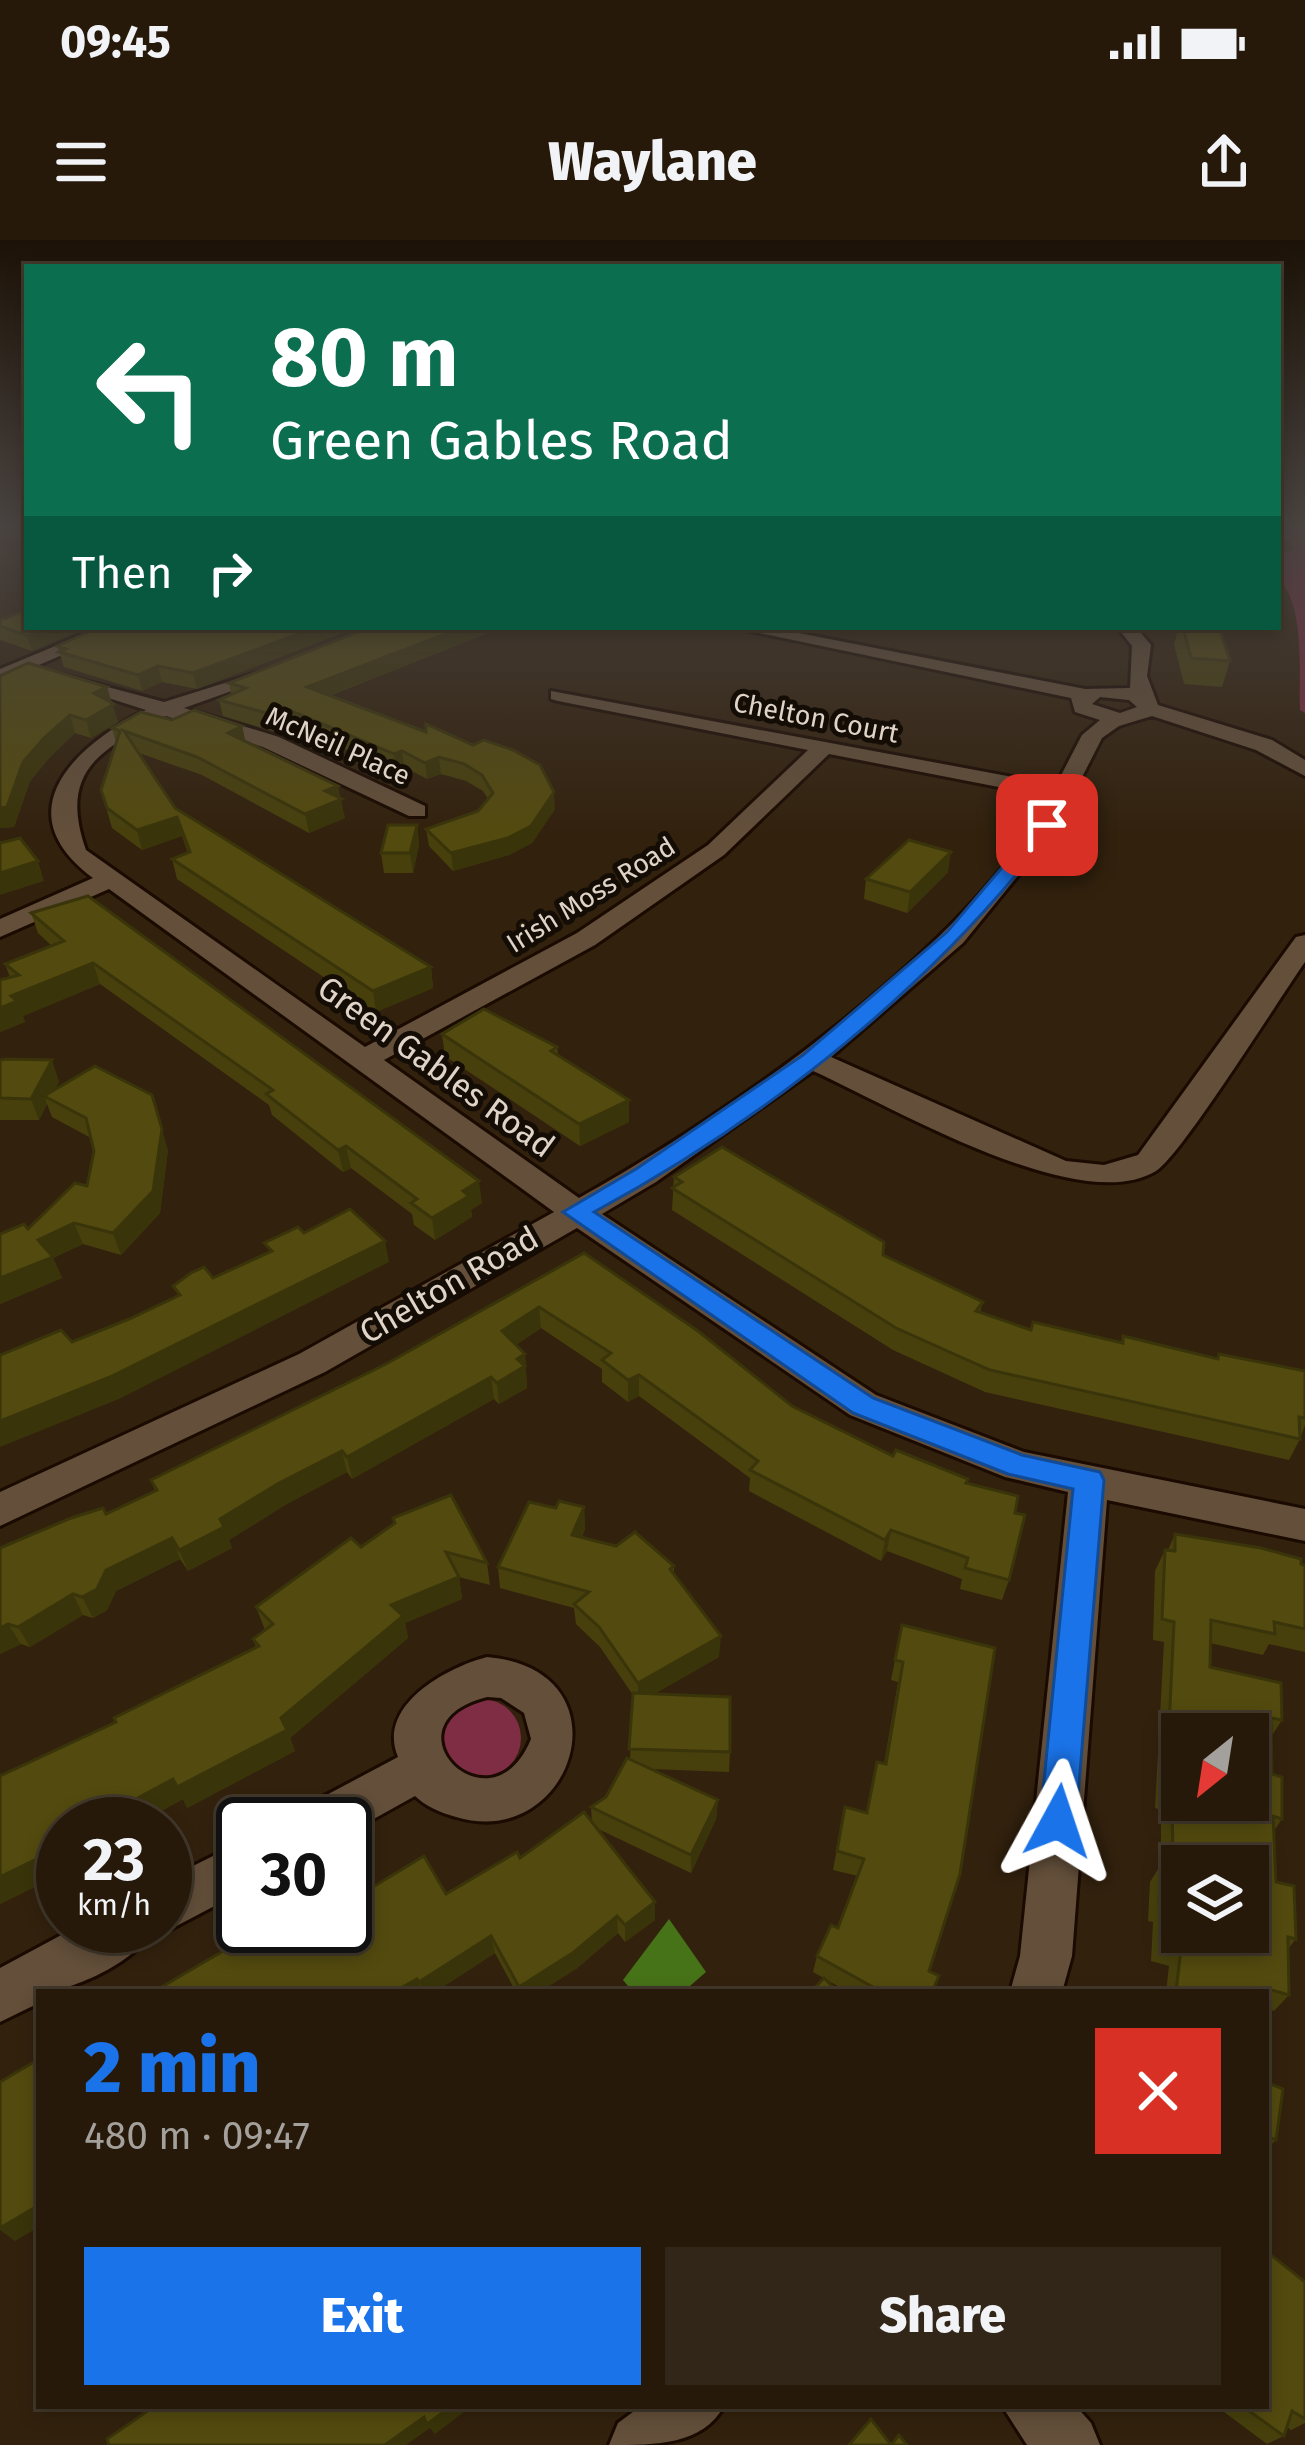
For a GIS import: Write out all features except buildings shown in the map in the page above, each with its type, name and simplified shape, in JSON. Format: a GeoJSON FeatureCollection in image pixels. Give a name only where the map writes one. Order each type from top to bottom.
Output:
{"type":"FeatureCollection","features":[{"type":"Feature","properties":{"kind":"street"},"geometry":{"type":"LineString","coordinates":[[0,676],[110,630]]}},
{"type":"Feature","properties":{"kind":"street"},"geometry":{"type":"LineString","coordinates":[[754,630],[1034,688],[1092,712],[1142,700]]}},
{"type":"Feature","properties":{"kind":"street"},"geometry":{"type":"LineString","coordinates":[[1129,630],[1142,645],[1142,700]]}},
{"type":"Feature","properties":{"kind":"street","name":"Green Gables Road"},"geometry":{"type":"LineString","coordinates":[[303,658],[115,733],[76,765],[59,795],[59,825],[75,853],[576,1212],[863,1405],[1019,1466],[1305,1525]]}},
{"type":"Feature","properties":{"kind":"street","name":"McNeil Place"},"geometry":{"type":"LineString","coordinates":[[24,666],[271,742],[417,811]]}},
{"type":"Feature","properties":{"kind":"street"},"geometry":{"type":"LineString","coordinates":[[1092,712],[1108,691],[1142,700],[1264,745],[1305,769]]}},
{"type":"Feature","properties":{"kind":"street","name":"Chelton Court"},"geometry":{"type":"LineString","coordinates":[[558,694],[1064,793]]}},
{"type":"Feature","properties":{"kind":"street","name":"Chelton Road"},"geometry":{"type":"LineString","coordinates":[[0,1510],[312,1364],[645,1174],[811,1059],[954,937],[1047,825],[1064,793],[1092,712]]}},
{"type":"Feature","properties":{"kind":"street","name":"Irish Moss Road"},"geometry":{"type":"LineString","coordinates":[[364,1059],[586,939],[716,850],[824,747]]}},
{"type":"Feature","properties":{"kind":"street"},"geometry":{"type":"LineString","coordinates":[[0,929],[111,880]]}},
{"type":"Feature","properties":{"kind":"street"},"geometry":{"type":"LineString","coordinates":[[811,1059],[1057,1169],[1099,1178],[1125,1174],[1149,1162],[1305,943]]}},
{"type":"Feature","properties":{"kind":"street"},"geometry":{"type":"LineString","coordinates":[[1037,1989],[1046,1956],[1089,1480]]}},
{"type":"Feature","properties":{"kind":"street"},"geometry":{"type":"LineString","coordinates":[[369,1797],[422,1768]]}},
{"type":"Feature","properties":{"kind":"street"},"geometry":{"type":"LineString","coordinates":[[0,1996],[79,1953]]}},
{"type":"Feature","properties":{"kind":"street"},"geometry":{"type":"LineString","coordinates":[[640,2445],[689,2409]]}},
{"type":"Feature","properties":{"kind":"street"},"geometry":{"type":"LineString","coordinates":[[1037,2409],[1069,2445]]}},
{"type":"Feature","properties":{"kind":"shaded area"},"geometry":{"type":"Polygon","coordinates":[[[1298,630],[1305,630],[1305,713],[1300,710],[1298,630]]]}},
{"type":"Feature","properties":{"kind":"shaded area"},"geometry":{"type":"Polygon","coordinates":[[[482,1699],[510,1710],[521,1738],[510,1766],[482,1777],[454,1766],[443,1738],[454,1710],[482,1699]]]}},
{"type":"Feature","properties":{"kind":"shaded area"},"geometry":{"type":"Polygon","coordinates":[[[669,1919],[706,1972],[686,1989],[630,1989],[623,1980],[669,1919]]]}},
{"type":"Feature","properties":{"kind":"route"},"geometry":{"type":"LineString","coordinates":[[1047,825],[954,937],[811,1059],[645,1174],[576,1212],[863,1405],[1019,1466],[1089,1480],[1058,1821]]}}]}
